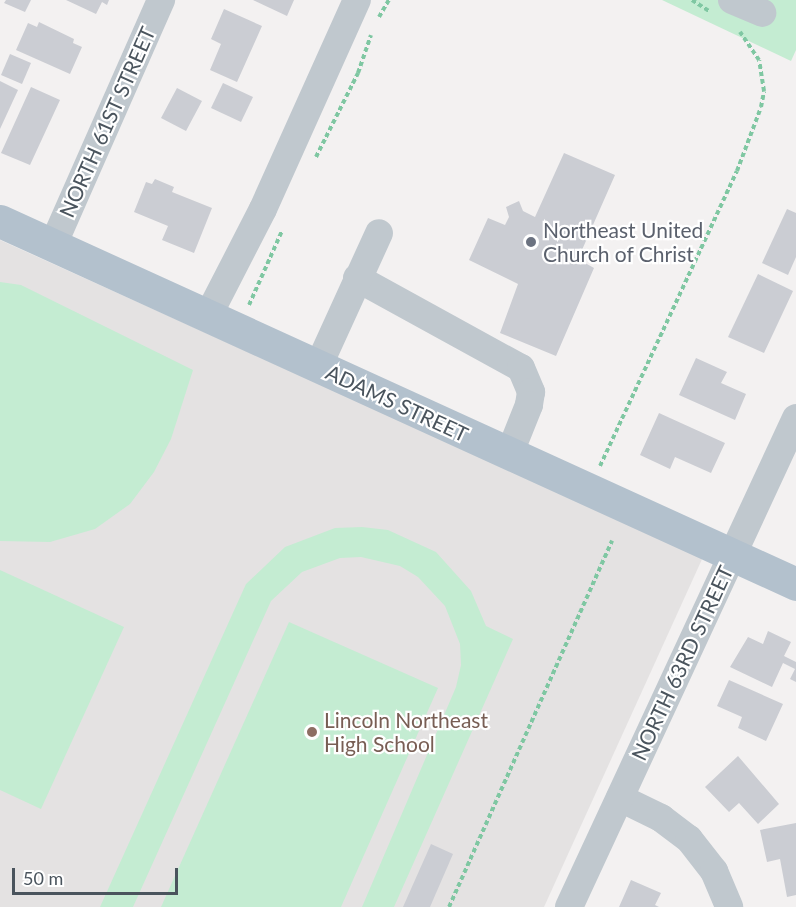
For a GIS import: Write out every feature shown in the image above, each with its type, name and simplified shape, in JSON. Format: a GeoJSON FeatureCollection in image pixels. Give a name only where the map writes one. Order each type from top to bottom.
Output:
{"type":"FeatureCollection","features":[{"type":"Feature","properties":{"kind":"main road","name":"ADAMS STREET"},"geometry":{"type":"LineString","coordinates":[[0,221],[796,584]]}},
{"type":"Feature","properties":{"kind":"street","name":"NORTH 61ST STREET"},"geometry":{"type":"LineString","coordinates":[[53,245],[161,0]]}},
{"type":"Feature","properties":{"kind":"street"},"geometry":{"type":"LineString","coordinates":[[208,316],[263,209],[357,0]]}},
{"type":"Feature","properties":{"kind":"street"},"geometry":{"type":"LineString","coordinates":[[726,13],[762,13]]}},
{"type":"Feature","properties":{"kind":"street"},"geometry":{"type":"LineString","coordinates":[[318,367],[379,233]]}},
{"type":"Feature","properties":{"kind":"street"},"geometry":{"type":"LineString","coordinates":[[357,278],[521,368],[530,398],[509,455]]}},
{"type":"Feature","properties":{"kind":"street","name":"NORTH 63RD STREET"},"geometry":{"type":"LineString","coordinates":[[569,907],[796,418]]}},
{"type":"Feature","properties":{"kind":"street"},"geometry":{"type":"LineString","coordinates":[[620,798],[661,818],[693,843],[714,871],[729,907]]}},
{"type":"Feature","properties":{"kind":"path"},"geometry":{"type":"LineString","coordinates":[[313,162],[340,114],[390,0]]}},
{"type":"Feature","properties":{"kind":"path"},"geometry":{"type":"LineString","coordinates":[[600,465],[732,181],[762,107],[764,91],[759,60],[726,13],[692,0]]}},
{"type":"Feature","properties":{"kind":"path"},"geometry":{"type":"LineString","coordinates":[[249,305],[284,228]]}},
{"type":"Feature","properties":{"kind":"path"},"geometry":{"type":"LineString","coordinates":[[449,907],[612,541]]}},
{"type":"Feature","properties":{"kind":"shaded area","name":"Lincoln Northeast High School"},"geometry":{"type":"Polygon","coordinates":[[[0,240],[703,557],[544,907],[0,907],[0,240]]]}},
{"type":"Feature","properties":{"kind":"green space"},"geometry":{"type":"Polygon","coordinates":[[[662,0],[796,0],[796,50],[791,61],[662,0]]]}},
{"type":"Feature","properties":{"kind":"green space"},"geometry":{"type":"Polygon","coordinates":[[[0,282],[21,285],[193,370],[171,439],[154,472],[130,504],[95,529],[50,542],[0,541],[0,282]]]}},
{"type":"Feature","properties":{"kind":"green space"},"geometry":{"type":"Polygon","coordinates":[[[362,527],[388,530],[436,552],[471,591],[486,626],[513,639],[394,907],[362,907],[456,687],[461,665],[460,644],[445,606],[418,577],[400,566],[361,557],[340,558],[302,572],[271,601],[133,907],[100,907],[246,584],[285,547],[335,528],[362,527]]]}},
{"type":"Feature","properties":{"kind":"green space"},"geometry":{"type":"Polygon","coordinates":[[[0,570],[124,627],[41,809],[0,790],[0,570]]]}},
{"type":"Feature","properties":{"kind":"green space"},"geometry":{"type":"Polygon","coordinates":[[[289,622],[438,688],[341,907],[161,907],[289,622]]]}},
{"type":"Feature","properties":{"kind":"building"},"geometry":{"type":"Polygon","coordinates":[[[6,0],[31,0],[25,12],[4,3],[6,0]]]}},
{"type":"Feature","properties":{"kind":"building"},"geometry":{"type":"Polygon","coordinates":[[[66,0],[109,0],[107,5],[102,2],[96,14],[66,0]]]}},
{"type":"Feature","properties":{"kind":"building"},"geometry":{"type":"Polygon","coordinates":[[[253,0],[294,0],[287,16],[253,0]]]}},
{"type":"Feature","properties":{"kind":"building"},"geometry":{"type":"Polygon","coordinates":[[[224,9],[262,26],[237,82],[210,70],[221,44],[211,39],[224,9]]]}},
{"type":"Feature","properties":{"kind":"building"},"geometry":{"type":"Polygon","coordinates":[[[39,22],[74,39],[73,43],[82,47],[70,74],[16,50],[28,23],[37,27],[39,22]]]}},
{"type":"Feature","properties":{"kind":"building"},"geometry":{"type":"Polygon","coordinates":[[[10,54],[31,63],[22,84],[1,75],[10,54]]]}},
{"type":"Feature","properties":{"kind":"building"},"geometry":{"type":"Polygon","coordinates":[[[0,81],[18,90],[0,129],[0,81]]]}},
{"type":"Feature","properties":{"kind":"building"},"geometry":{"type":"Polygon","coordinates":[[[223,83],[253,97],[241,122],[211,108],[223,83]]]}},
{"type":"Feature","properties":{"kind":"building"},"geometry":{"type":"Polygon","coordinates":[[[31,87],[60,100],[30,165],[1,153],[31,87]]]}},
{"type":"Feature","properties":{"kind":"building"},"geometry":{"type":"Polygon","coordinates":[[[177,88],[202,101],[186,131],[161,118],[177,88]]]}},
{"type":"Feature","properties":{"kind":"building","name":"Northeast United Church of Christ"},"geometry":{"type":"Polygon","coordinates":[[[564,153],[615,175],[578,259],[594,268],[556,356],[500,333],[518,284],[469,260],[488,218],[505,225],[509,217],[506,207],[519,201],[523,211],[535,217],[564,153]]]}},
{"type":"Feature","properties":{"kind":"building"},"geometry":{"type":"Polygon","coordinates":[[[155,179],[174,187],[172,192],[212,208],[194,253],[162,240],[168,226],[134,212],[146,182],[152,184],[155,179]]]}},
{"type":"Feature","properties":{"kind":"building"},"geometry":{"type":"Polygon","coordinates":[[[787,209],[796,213],[796,257],[788,275],[762,263],[787,209]]]}},
{"type":"Feature","properties":{"kind":"building"},"geometry":{"type":"Polygon","coordinates":[[[758,274],[793,291],[764,353],[728,337],[758,274]]]}},
{"type":"Feature","properties":{"kind":"building"},"geometry":{"type":"Polygon","coordinates":[[[696,358],[727,372],[721,383],[746,394],[735,420],[679,395],[696,358]]]}},
{"type":"Feature","properties":{"kind":"building"},"geometry":{"type":"Polygon","coordinates":[[[659,413],[725,443],[711,473],[675,457],[670,469],[640,455],[659,413]]]}},
{"type":"Feature","properties":{"kind":"building"},"geometry":{"type":"Polygon","coordinates":[[[768,631],[791,642],[784,656],[796,662],[796,682],[790,679],[795,669],[783,663],[772,687],[730,667],[748,637],[763,644],[768,631]]]}},
{"type":"Feature","properties":{"kind":"building"},"geometry":{"type":"Polygon","coordinates":[[[729,680],[783,704],[766,741],[738,728],[742,717],[717,706],[729,680]]]}},
{"type":"Feature","properties":{"kind":"building"},"geometry":{"type":"Polygon","coordinates":[[[738,756],[779,804],[758,824],[739,803],[729,812],[705,787],[738,756]]]}},
{"type":"Feature","properties":{"kind":"building"},"geometry":{"type":"Polygon","coordinates":[[[796,823],[796,895],[787,897],[780,859],[767,862],[760,830],[796,823]]]}},
{"type":"Feature","properties":{"kind":"building"},"geometry":{"type":"Polygon","coordinates":[[[431,844],[453,854],[430,907],[403,907],[431,844]]]}},
{"type":"Feature","properties":{"kind":"building"},"geometry":{"type":"Polygon","coordinates":[[[631,880],[661,893],[655,905],[659,907],[619,907],[631,880]]]}},
{"type":"Feature","properties":{"kind":"place","name":"Northeast United Church of Christ"},"geometry":{"type":"Point","coordinates":[531,242]}},
{"type":"Feature","properties":{"kind":"place","name":"Lincoln Northeast High School"},"geometry":{"type":"Point","coordinates":[312,732]}}]}
